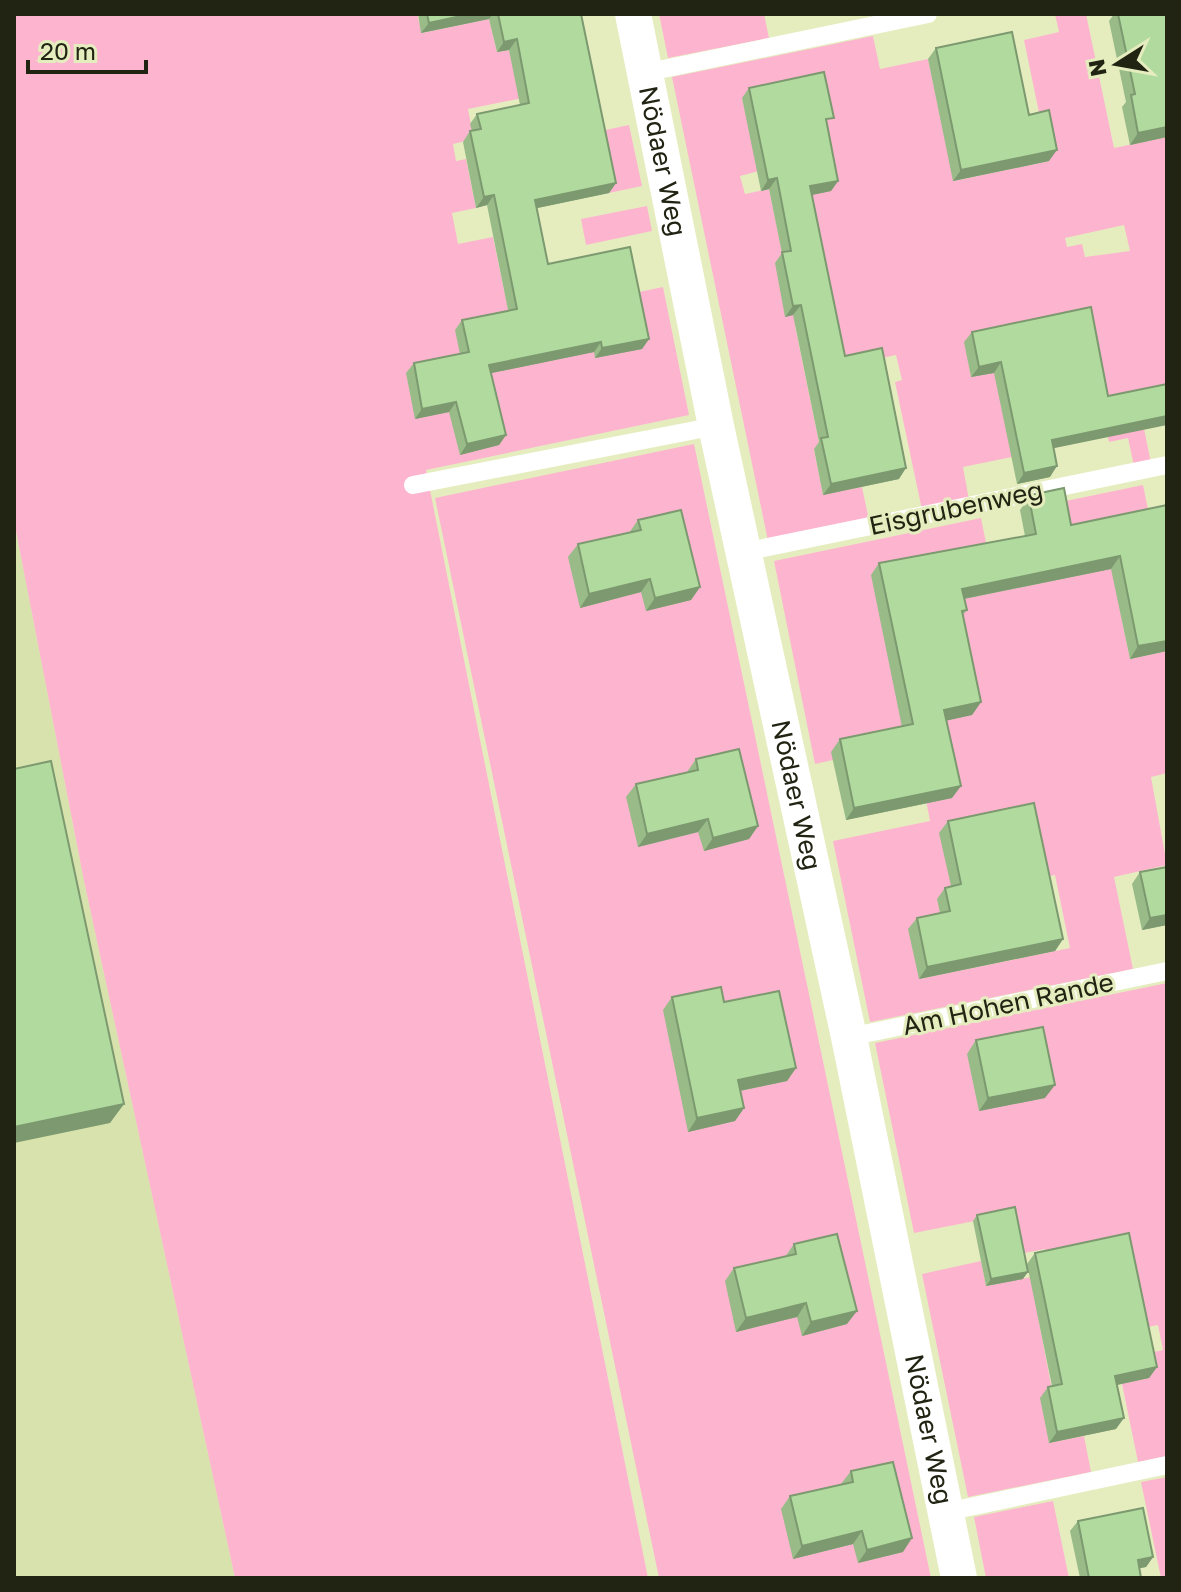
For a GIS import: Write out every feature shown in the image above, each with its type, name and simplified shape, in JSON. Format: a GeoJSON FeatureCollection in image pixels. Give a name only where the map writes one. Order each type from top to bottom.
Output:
{"type":"FeatureCollection","features":[{"type":"Feature","properties":{"kind":"street","name":"Nödaer Weg"},"geometry":{"type":"LineString","coordinates":[[633,14],[716,426],[849,1037],[959,1578]]}},
{"type":"Feature","properties":{"kind":"lane"},"geometry":{"type":"LineString","coordinates":[[644,73],[928,14]]}},
{"type":"Feature","properties":{"kind":"lane"},"geometry":{"type":"LineString","coordinates":[[413,485],[716,426]]}},
{"type":"Feature","properties":{"kind":"lane","name":"Eisgrubenweg"},"geometry":{"type":"LineString","coordinates":[[744,552],[1167,465]]}},
{"type":"Feature","properties":{"kind":"lane","name":"Am Hohen Rande"},"geometry":{"type":"LineString","coordinates":[[849,1037],[1167,971]]}},
{"type":"Feature","properties":{"kind":"lane"},"geometry":{"type":"LineString","coordinates":[[946,1512],[1167,1465]]}},
{"type":"Feature","properties":{"kind":"shaded area"},"geometry":{"type":"Polygon","coordinates":[[[14,14],[417,14],[422,33],[489,19],[497,52],[509,50],[513,65],[538,95],[468,109],[474,139],[453,144],[456,161],[466,159],[476,208],[452,213],[458,244],[493,237],[510,319],[663,287],[689,415],[426,470],[648,1578],[235,1578],[84,881],[14,521],[14,14]]]}},
{"type":"Feature","properties":{"kind":"shaded area"},"geometry":{"type":"Polygon","coordinates":[[[659,14],[764,14],[769,38],[668,58],[659,14]]]}},
{"type":"Feature","properties":{"kind":"shaded area"},"geometry":{"type":"Polygon","coordinates":[[[1055,14],[1086,14],[1114,148],[1167,137],[1167,393],[1138,399],[1151,463],[1134,466],[1128,438],[1109,442],[1083,318],[965,342],[971,377],[1004,371],[1012,457],[963,467],[969,500],[922,510],[895,382],[902,380],[896,355],[862,362],[865,376],[795,326],[820,447],[814,450],[823,494],[862,487],[869,520],[768,541],[672,77],[873,36],[880,69],[928,59],[954,181],[1049,161],[1024,40],[1059,32],[1055,14]],[[742,98],[759,171],[740,176],[745,194],[769,189],[784,261],[825,309],[742,98]],[[1124,225],[1065,238],[1067,247],[1082,244],[1085,257],[1130,251],[1124,225]]]}},
{"type":"Feature","properties":{"kind":"shaded area"},"geometry":{"type":"Polygon","coordinates":[[[629,125],[642,186],[609,193],[596,132],[629,125]]]}},
{"type":"Feature","properties":{"kind":"shaded area"},"geometry":{"type":"Polygon","coordinates":[[[647,206],[652,231],[586,245],[581,219],[647,206]]]}},
{"type":"Feature","properties":{"kind":"shaded area"},"geometry":{"type":"Polygon","coordinates":[[[694,444],[931,1578],[659,1578],[435,498],[694,444]]]}},
{"type":"Feature","properties":{"kind":"shaded area"},"geometry":{"type":"Polygon","coordinates":[[[1143,485],[1150,519],[1120,611],[1130,659],[1167,651],[1167,773],[1151,777],[1167,865],[1114,877],[1133,969],[870,1022],[833,841],[930,821],[925,795],[833,760],[815,764],[774,561],[981,518],[996,592],[1070,577],[1056,503],[1143,485]],[[1055,875],[953,896],[919,979],[1070,948],[1055,875]]]}},
{"type":"Feature","properties":{"kind":"shaded area"},"geometry":{"type":"Polygon","coordinates":[[[14,521],[84,881],[235,1578],[14,1578],[14,521]]]}},
{"type":"Feature","properties":{"kind":"shaded area"},"geometry":{"type":"Polygon","coordinates":[[[1167,983],[1167,1456],[1138,1462],[1122,1384],[1144,1354],[1163,1350],[1158,1325],[1127,1331],[1038,1317],[1053,1395],[1049,1443],[1084,1436],[1091,1472],[968,1497],[922,1274],[981,1261],[986,1286],[1050,1273],[1045,1249],[1019,1254],[1010,1214],[914,1233],[875,1043],[1167,983]]]}},
{"type":"Feature","properties":{"kind":"shaded area"},"geometry":{"type":"Polygon","coordinates":[[[1167,1477],[1167,1578],[1161,1578],[1141,1482],[1167,1477]]]}},
{"type":"Feature","properties":{"kind":"shaded area"},"geometry":{"type":"Polygon","coordinates":[[[1053,1501],[1069,1578],[986,1578],[974,1517],[1053,1501]]]}},
{"type":"Feature","properties":{"kind":"building"},"geometry":{"type":"Polygon","coordinates":[[[427,14],[470,14],[429,23],[427,14]]]}},
{"type":"Feature","properties":{"kind":"building"},"geometry":{"type":"Polygon","coordinates":[[[498,14],[581,14],[616,183],[535,200],[548,264],[630,247],[649,339],[602,348],[601,342],[489,365],[506,435],[467,444],[456,402],[422,409],[414,363],[469,352],[462,320],[517,309],[494,195],[484,197],[470,131],[481,129],[477,114],[529,103],[517,39],[504,42],[498,14]]]}},
{"type":"Feature","properties":{"kind":"building"},"geometry":{"type":"Polygon","coordinates":[[[1118,14],[1167,14],[1167,127],[1138,133],[1131,95],[1135,94],[1118,14]]]}},
{"type":"Feature","properties":{"kind":"building"},"geometry":{"type":"Polygon","coordinates":[[[1012,32],[1029,115],[1049,110],[1057,150],[961,170],[936,48],[1012,32]]]}},
{"type":"Feature","properties":{"kind":"building"},"geometry":{"type":"Polygon","coordinates":[[[824,72],[834,118],[826,119],[838,181],[810,186],[845,356],[882,348],[906,468],[831,484],[821,438],[828,437],[801,305],[793,306],[782,252],[791,251],[777,178],[768,180],[749,88],[824,72]]]}},
{"type":"Feature","properties":{"kind":"building"},"geometry":{"type":"Polygon","coordinates":[[[1091,307],[1108,396],[1167,384],[1167,416],[1052,440],[1057,466],[1024,473],[1001,362],[979,367],[972,332],[1091,307]]]}},
{"type":"Feature","properties":{"kind":"building"},"geometry":{"type":"Polygon","coordinates":[[[1064,488],[1071,525],[1167,505],[1167,641],[1138,646],[1120,556],[962,589],[967,610],[962,611],[981,702],[944,710],[961,786],[854,808],[840,739],[913,724],[879,563],[1036,534],[1029,498],[1064,488]]]}},
{"type":"Feature","properties":{"kind":"building"},"geometry":{"type":"Polygon","coordinates":[[[681,510],[700,587],[655,598],[650,579],[589,594],[578,544],[641,530],[638,520],[681,510]]]}},
{"type":"Feature","properties":{"kind":"building"},"geometry":{"type":"Polygon","coordinates":[[[739,749],[758,826],[713,838],[708,819],[647,834],[636,784],[698,770],[696,759],[739,749]]]}},
{"type":"Feature","properties":{"kind":"building"},"geometry":{"type":"Polygon","coordinates":[[[51,761],[124,1104],[14,1127],[14,769],[51,761]]]}},
{"type":"Feature","properties":{"kind":"building"},"geometry":{"type":"Polygon","coordinates":[[[1034,803],[1063,939],[927,967],[917,918],[950,911],[945,888],[961,884],[948,821],[1034,803]]]}},
{"type":"Feature","properties":{"kind":"building"},"geometry":{"type":"Polygon","coordinates":[[[1167,867],[1167,915],[1150,918],[1140,872],[1167,867]]]}},
{"type":"Feature","properties":{"kind":"building"},"geometry":{"type":"Polygon","coordinates":[[[721,987],[724,1002],[779,991],[796,1068],[738,1080],[744,1108],[697,1118],[672,997],[721,987]]]}},
{"type":"Feature","properties":{"kind":"building"},"geometry":{"type":"Polygon","coordinates":[[[1043,1027],[1055,1085],[988,1098],[976,1040],[1043,1027]]]}},
{"type":"Feature","properties":{"kind":"building"},"geometry":{"type":"Polygon","coordinates":[[[1015,1207],[1028,1272],[991,1279],[977,1215],[1015,1207]]]}},
{"type":"Feature","properties":{"kind":"building"},"geometry":{"type":"Polygon","coordinates":[[[1129,1233],[1157,1367],[1115,1376],[1124,1418],[1057,1432],[1048,1387],[1062,1384],[1035,1253],[1129,1233]]]}},
{"type":"Feature","properties":{"kind":"building"},"geometry":{"type":"Polygon","coordinates":[[[837,1234],[857,1311],[811,1322],[806,1303],[746,1318],[734,1268],[796,1254],[794,1244],[837,1234]]]}},
{"type":"Feature","properties":{"kind":"building"},"geometry":{"type":"Polygon","coordinates":[[[893,1462],[912,1538],[867,1550],[862,1531],[802,1546],[790,1496],[853,1482],[851,1471],[893,1462]]]}},
{"type":"Feature","properties":{"kind":"building"},"geometry":{"type":"Polygon","coordinates":[[[1143,1508],[1153,1557],[1138,1560],[1141,1578],[1089,1578],[1078,1521],[1143,1508]]]}}]}
